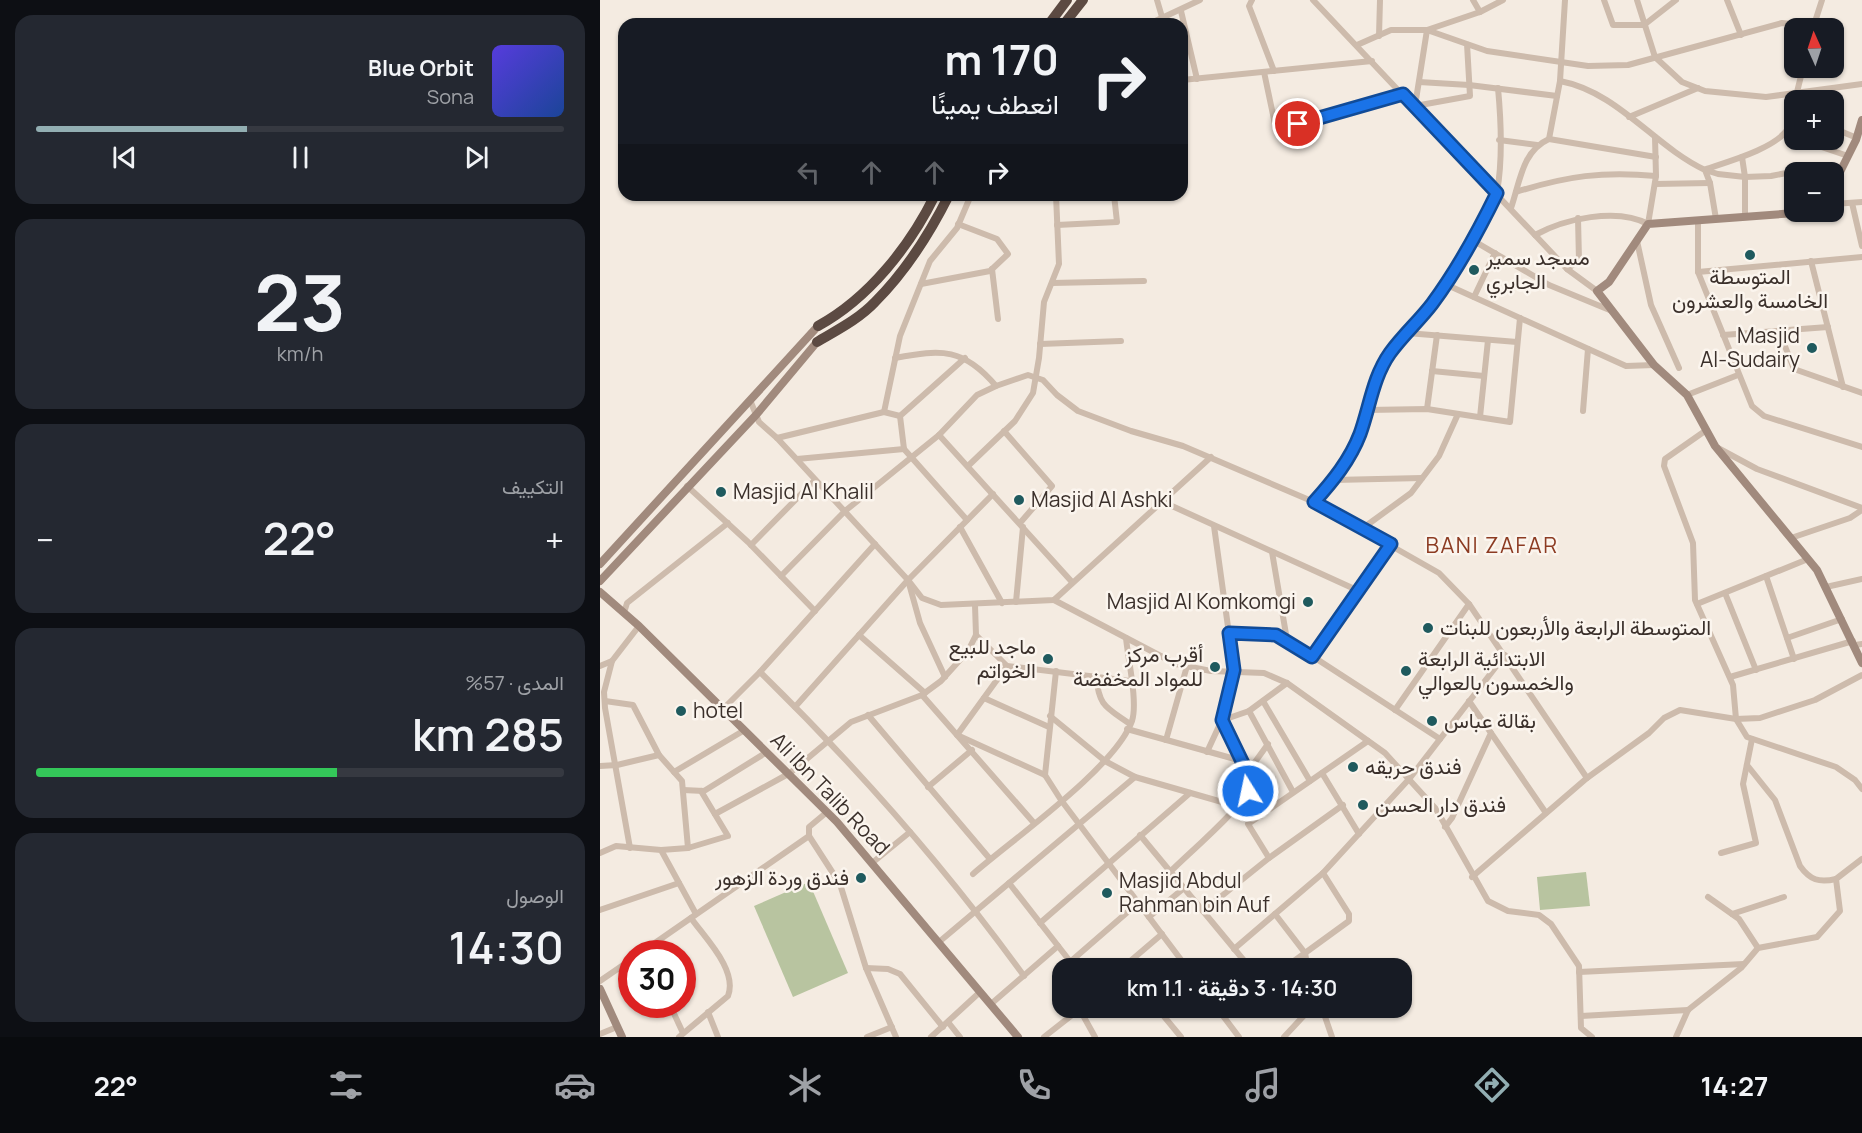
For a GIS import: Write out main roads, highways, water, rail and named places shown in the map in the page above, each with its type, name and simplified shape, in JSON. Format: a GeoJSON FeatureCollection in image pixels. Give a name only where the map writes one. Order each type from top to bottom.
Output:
{"type":"FeatureCollection","features":[{"type":"Feature","properties":{"kind":"highway"},"geometry":{"type":"LineString","coordinates":[[1054,18],[1067,0]]}},
{"type":"Feature","properties":{"kind":"highway"},"geometry":{"type":"LineString","coordinates":[[1069,18],[1083,0]]}},
{"type":"Feature","properties":{"kind":"highway"},"geometry":{"type":"LineString","coordinates":[[818,326],[858,300],[907,243],[932,201]]}},
{"type":"Feature","properties":{"kind":"highway"},"geometry":{"type":"LineString","coordinates":[[817,342],[854,320],[874,303],[900,273],[946,201]]}},
{"type":"Feature","properties":{"kind":"main road"},"geometry":{"type":"LineString","coordinates":[[1843,162],[1857,138],[1862,120]]}},
{"type":"Feature","properties":{"kind":"main road"},"geometry":{"type":"LineString","coordinates":[[1784,214],[1648,224],[1609,282],[1597,291],[1654,365],[1687,395],[1715,446],[1808,559],[1857,643],[1862,663]]}},
{"type":"Feature","properties":{"kind":"main road"},"geometry":{"type":"LineString","coordinates":[[600,564],[818,326]]}},
{"type":"Feature","properties":{"kind":"main road"},"geometry":{"type":"LineString","coordinates":[[600,581],[756,415],[817,342]]}},
{"type":"Feature","properties":{"kind":"main road","name":"Ali Ibn Talib Road"},"geometry":{"type":"LineString","coordinates":[[601,594],[639,626],[743,731],[790,772],[872,863],[1018,1037]]}},
{"type":"Feature","properties":{"kind":"main road"},"geometry":{"type":"LineString","coordinates":[[600,989],[622,1037]]}},
{"type":"Feature","properties":{"kind":"place","name":"المتوسطة الخامسة والعشرون"},"geometry":{"type":"Point","coordinates":[1750,255]}},
{"type":"Feature","properties":{"kind":"place","name":"مسجد سمير الجابري"},"geometry":{"type":"Point","coordinates":[1474,270]}},
{"type":"Feature","properties":{"kind":"place","name":"Masjid Al-Sudairy"},"geometry":{"type":"Point","coordinates":[1812,348]}},
{"type":"Feature","properties":{"kind":"place","name":"Masjid Al Khalil"},"geometry":{"type":"Point","coordinates":[721,492]}},
{"type":"Feature","properties":{"kind":"place","name":"Masjid Al Ashki"},"geometry":{"type":"Point","coordinates":[1019,500]}},
{"type":"Feature","properties":{"kind":"place","name":"Masjid Al Komkomgi"},"geometry":{"type":"Point","coordinates":[1308,602]}},
{"type":"Feature","properties":{"kind":"place","name":"المتوسطة الرابعة والأربعون للبنات"},"geometry":{"type":"Point","coordinates":[1428,628]}},
{"type":"Feature","properties":{"kind":"place","name":"ماجد للبيع الخواتم"},"geometry":{"type":"Point","coordinates":[1048,659]}},
{"type":"Feature","properties":{"kind":"place","name":"أقرب مركز للمواد المخفضة"},"geometry":{"type":"Point","coordinates":[1215,667]}},
{"type":"Feature","properties":{"kind":"place","name":"الابتدائية الرابعة والخمسون بالعوالي"},"geometry":{"type":"Point","coordinates":[1406,671]}},
{"type":"Feature","properties":{"kind":"place","name":"hotel"},"geometry":{"type":"Point","coordinates":[681,711]}},
{"type":"Feature","properties":{"kind":"place","name":"بقالة عباس"},"geometry":{"type":"Point","coordinates":[1432,721]}},
{"type":"Feature","properties":{"kind":"place","name":"فندق حريقه"},"geometry":{"type":"Point","coordinates":[1353,767]}},
{"type":"Feature","properties":{"kind":"place","name":"فندق دار الحسن"},"geometry":{"type":"Point","coordinates":[1363,805]}},
{"type":"Feature","properties":{"kind":"place","name":"فندق وردة الزهور"},"geometry":{"type":"Point","coordinates":[861,878]}},
{"type":"Feature","properties":{"kind":"place","name":"Masjid Abdul Rahman bin Auf"},"geometry":{"type":"Point","coordinates":[1107,893]}},
{"type":"Feature","properties":{"kind":"district","name":"BANI ZAFAR"},"geometry":{"type":"Point","coordinates":[1492,545]}}]}
